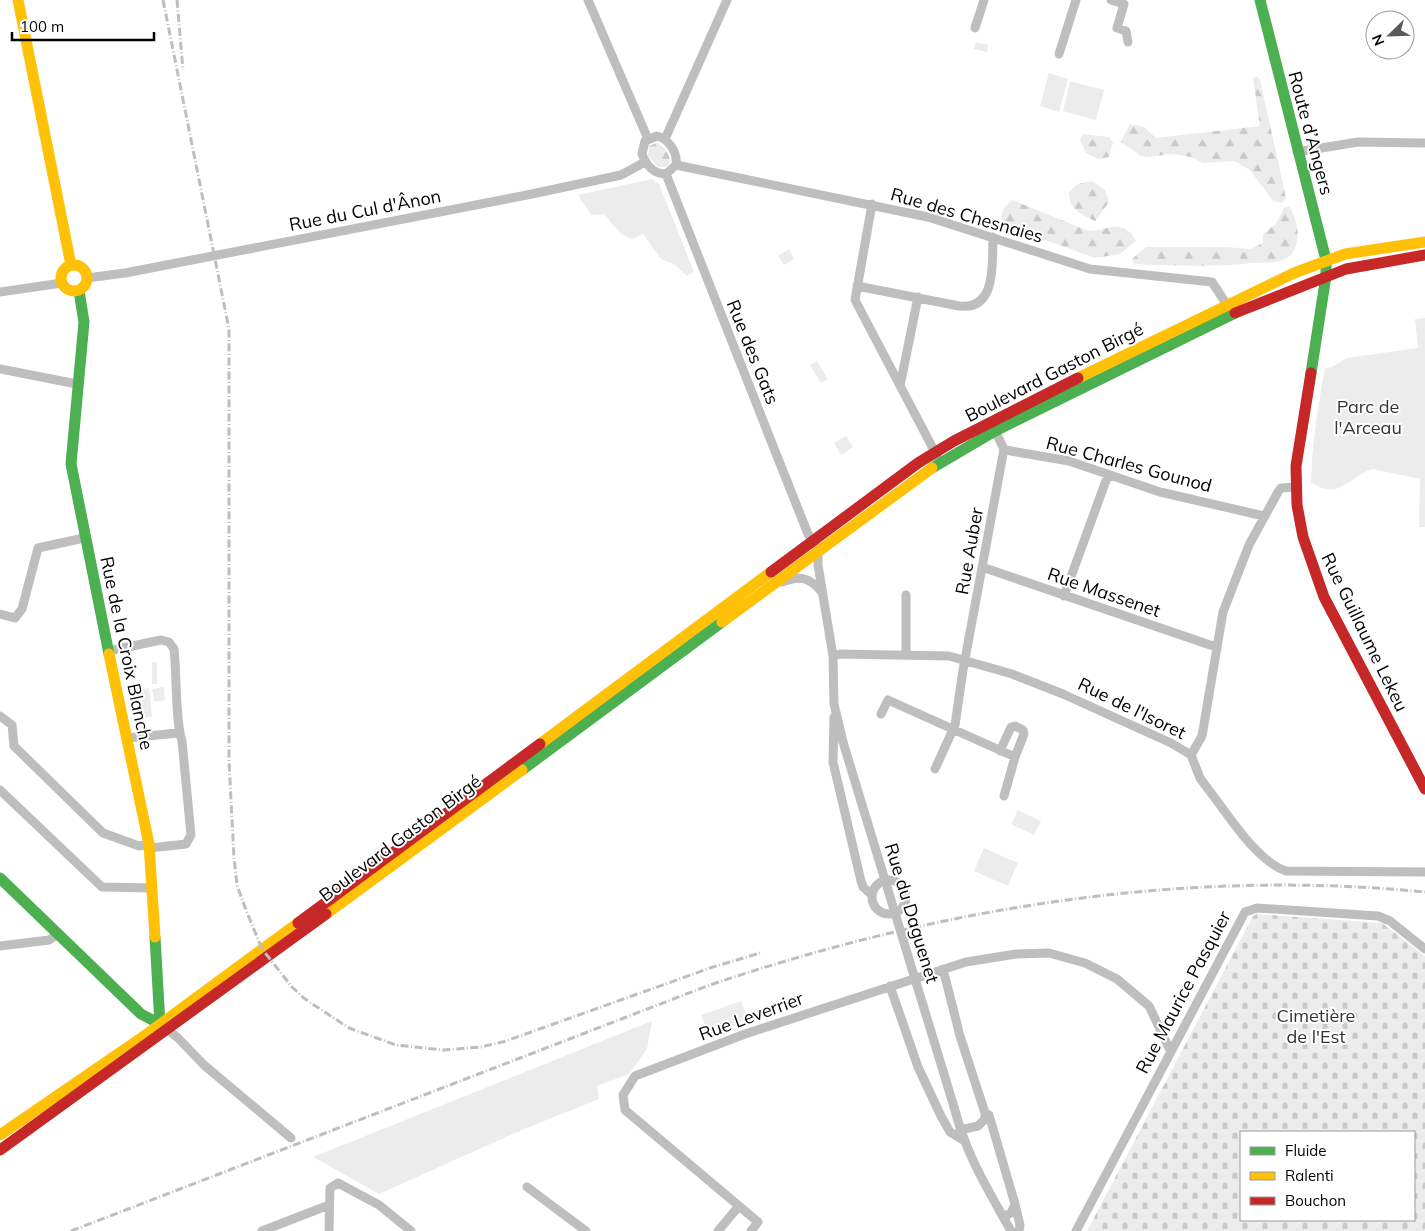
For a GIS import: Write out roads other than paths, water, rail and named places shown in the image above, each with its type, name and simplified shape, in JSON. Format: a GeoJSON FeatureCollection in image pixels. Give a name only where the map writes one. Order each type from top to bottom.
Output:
{"type":"FeatureCollection","features":[{"type":"Feature","properties":{"kind":"main road"},"geometry":{"type":"LineString","coordinates":[[18,0],[71,265]]}},
{"type":"Feature","properties":{"kind":"main road","name":"Route d’Angers"},"geometry":{"type":"LineString","coordinates":[[1260,0],[1297,152],[1326,260],[1326,276]]}},
{"type":"Feature","properties":{"kind":"main road","name":"Boulevard Gaston Birgé"},"geometry":{"type":"LineString","coordinates":[[938,458],[995,431],[1230,310],[1294,273],[1345,254],[1425,242]]}},
{"type":"Feature","properties":{"kind":"main road","name":"Boulevard Gaston Birgé"},"geometry":{"type":"LineString","coordinates":[[0,1150],[815,546],[938,458],[1126,354],[1230,310],[1326,276],[1370,264],[1425,256]]}},
{"type":"Feature","properties":{"kind":"main road"},"geometry":{"type":"LineString","coordinates":[[71,265],[81,267],[87,278],[86,284],[79,290],[67,289],[62,283],[62,272],[71,265]]}},
{"type":"Feature","properties":{"kind":"main road","name":"Rue Guillaume Lekeu"},"geometry":{"type":"LineString","coordinates":[[1326,276],[1299,447],[1296,487],[1303,537],[1324,597],[1422,774],[1425,789]]}},
{"type":"Feature","properties":{"kind":"main road","name":"Rue de la Croix Blanche"},"geometry":{"type":"LineString","coordinates":[[79,290],[84,322],[71,464],[84,538],[149,846],[164,1027]]}},
{"type":"Feature","properties":{"kind":"main road","name":"Boulevard Gaston Birgé"},"geometry":{"type":"LineString","coordinates":[[0,1135],[164,1027],[776,584],[815,546]]}},
{"type":"Feature","properties":{"kind":"main road"},"geometry":{"type":"LineString","coordinates":[[0,878],[141,1014],[164,1027]]}},
{"type":"Feature","properties":{"kind":"street"},"geometry":{"type":"LineString","coordinates":[[588,0],[648,138]]}},
{"type":"Feature","properties":{"kind":"street"},"geometry":{"type":"LineString","coordinates":[[665,139],[727,0]]}},
{"type":"Feature","properties":{"kind":"street"},"geometry":{"type":"LineString","coordinates":[[975,28],[984,0]]}},
{"type":"Feature","properties":{"kind":"street"},"geometry":{"type":"LineString","coordinates":[[1059,54],[1076,0]]}},
{"type":"Feature","properties":{"kind":"street"},"geometry":{"type":"LineString","coordinates":[[1114,0],[1124,4],[1117,28],[1126,31],[1128,42]]}},
{"type":"Feature","properties":{"kind":"street"},"geometry":{"type":"LineString","coordinates":[[657,136],[665,139],[676,156],[676,165],[666,174],[658,173],[645,162],[642,150],[648,138],[657,136]]}},
{"type":"Feature","properties":{"kind":"street"},"geometry":{"type":"LineString","coordinates":[[1297,152],[1358,142],[1425,143]]}},
{"type":"Feature","properties":{"kind":"street","name":"Rue du Cul d'Ânon"},"geometry":{"type":"LineString","coordinates":[[87,278],[125,273],[526,195],[621,175],[645,162]]}},
{"type":"Feature","properties":{"kind":"street","name":"Rue des Chesnaies"},"geometry":{"type":"LineString","coordinates":[[676,165],[928,216],[1090,269],[1212,282],[1230,310]]}},
{"type":"Feature","properties":{"kind":"street","name":"Rue des Gats"},"geometry":{"type":"LineString","coordinates":[[666,174],[815,546]]}},
{"type":"Feature","properties":{"kind":"street"},"geometry":{"type":"LineString","coordinates":[[872,204],[855,300],[938,458]]}},
{"type":"Feature","properties":{"kind":"street"},"geometry":{"type":"LineString","coordinates":[[857,286],[965,307],[981,301],[988,293],[991,278],[993,238]]}},
{"type":"Feature","properties":{"kind":"street"},"geometry":{"type":"LineString","coordinates":[[0,292],[62,283]]}},
{"type":"Feature","properties":{"kind":"street"},"geometry":{"type":"LineString","coordinates":[[900,386],[918,298]]}},
{"type":"Feature","properties":{"kind":"street"},"geometry":{"type":"LineString","coordinates":[[0,369],[77,384]]}},
{"type":"Feature","properties":{"kind":"street"},"geometry":{"type":"LineString","coordinates":[[995,431],[1004,449]]}},
{"type":"Feature","properties":{"kind":"street","name":"Rue Charles Gounod"},"geometry":{"type":"LineString","coordinates":[[1004,449],[1068,461],[1160,492],[1264,516]]}},
{"type":"Feature","properties":{"kind":"street","name":"Rue Auber"},"geometry":{"type":"LineString","coordinates":[[935,769],[954,729],[1004,449]]}},
{"type":"Feature","properties":{"kind":"street"},"geometry":{"type":"LineString","coordinates":[[1064,596],[1108,474]]}},
{"type":"Feature","properties":{"kind":"street"},"geometry":{"type":"LineString","coordinates":[[1191,755],[1202,736],[1223,612],[1249,545],[1281,488],[1296,487]]}},
{"type":"Feature","properties":{"kind":"street"},"geometry":{"type":"LineString","coordinates":[[0,614],[15,618],[22,609],[38,548],[84,538]]}},
{"type":"Feature","properties":{"kind":"street","name":"Rue du Daguenet"},"geometry":{"type":"LineString","coordinates":[[815,546],[833,656],[834,704],[843,742],[963,1140],[975,1169],[1011,1231]]}},
{"type":"Feature","properties":{"kind":"street","name":"Rue Massenet"},"geometry":{"type":"LineString","coordinates":[[982,567],[1216,647]]}},
{"type":"Feature","properties":{"kind":"street"},"geometry":{"type":"LineString","coordinates":[[776,584],[799,577],[812,581],[822,592]]}},
{"type":"Feature","properties":{"kind":"street"},"geometry":{"type":"LineString","coordinates":[[906,595],[906,655]]}},
{"type":"Feature","properties":{"kind":"street"},"geometry":{"type":"LineString","coordinates":[[0,716],[12,725],[14,746],[103,833],[139,846],[183,844],[191,839],[182,741],[178,733],[180,718],[174,649],[171,644],[160,640],[108,651]]}},
{"type":"Feature","properties":{"kind":"street","name":"Rue de l'Isoret"},"geometry":{"type":"LineString","coordinates":[[833,656],[840,654],[949,656],[965,660],[1012,674],[1063,694],[1164,739],[1191,755],[1194,766],[1208,789],[1260,854],[1278,868],[1286,871],[1425,872]]}},
{"type":"Feature","properties":{"kind":"street"},"geometry":{"type":"LineString","coordinates":[[881,714],[888,700],[1015,757]]}},
{"type":"Feature","properties":{"kind":"street"},"geometry":{"type":"LineString","coordinates":[[834,704],[833,762],[861,881],[867,892],[872,895]]}},
{"type":"Feature","properties":{"kind":"street"},"geometry":{"type":"LineString","coordinates":[[1000,750],[1011,728],[1014,726],[1022,729],[1024,734],[1015,757],[1004,796]]}},
{"type":"Feature","properties":{"kind":"street"},"geometry":{"type":"LineString","coordinates":[[127,738],[178,733]]}},
{"type":"Feature","properties":{"kind":"street"},"geometry":{"type":"LineString","coordinates":[[0,790],[102,887],[153,888]]}},
{"type":"Feature","properties":{"kind":"street","name":"Rue Maurice Pasquier"},"geometry":{"type":"LineString","coordinates":[[1076,1231],[1242,916],[1250,909],[1378,916],[1390,921],[1425,949]]}},
{"type":"Feature","properties":{"kind":"street"},"geometry":{"type":"LineString","coordinates":[[0,946],[49,940],[57,935]]}},
{"type":"Feature","properties":{"kind":"street","name":"Rue Leverrier"},"geometry":{"type":"LineString","coordinates":[[739,1206],[629,1114],[622,1100],[625,1090],[635,1076],[746,1034],[966,962],[1016,954],[1049,952],[1085,963],[1117,979],[1149,1006],[1170,1050]]}},
{"type":"Feature","properties":{"kind":"street"},"geometry":{"type":"LineString","coordinates":[[943,969],[960,1036],[985,1113],[984,1119],[978,1126],[960,1130]]}},
{"type":"Feature","properties":{"kind":"street"},"geometry":{"type":"LineString","coordinates":[[890,986],[918,1067],[941,1116],[950,1132],[963,1140]]}},
{"type":"Feature","properties":{"kind":"street"},"geometry":{"type":"LineString","coordinates":[[164,1027],[204,1065],[291,1138]]}},
{"type":"Feature","properties":{"kind":"street"},"geometry":{"type":"LineString","coordinates":[[985,1113],[989,1114],[1015,1204],[1019,1220],[1019,1231]]}},
{"type":"Feature","properties":{"kind":"street"},"geometry":{"type":"LineString","coordinates":[[329,1231],[331,1185],[341,1184],[367,1197],[411,1231]]}},
{"type":"Feature","properties":{"kind":"street"},"geometry":{"type":"LineString","coordinates":[[527,1187],[586,1231]]}},
{"type":"Feature","properties":{"kind":"street"},"geometry":{"type":"LineString","coordinates":[[1003,1217],[1011,1213],[1015,1204]]}},
{"type":"Feature","properties":{"kind":"street"},"geometry":{"type":"LineString","coordinates":[[262,1231],[329,1206]]}},
{"type":"Feature","properties":{"kind":"street"},"geometry":{"type":"LineString","coordinates":[[718,1231],[739,1206],[758,1222],[751,1231]]}},
{"type":"Feature","properties":{"kind":"railway"},"geometry":{"type":"LineString","coordinates":[[163,0],[229,329],[229,761],[234,857],[237,885],[262,949],[292,987],[305,999],[349,1028],[396,1045],[443,1050],[481,1047],[506,1041],[713,967],[760,953]]}},
{"type":"Feature","properties":{"kind":"railway"},"geometry":{"type":"LineString","coordinates":[[177,0],[183,70]]}},
{"type":"Feature","properties":{"kind":"railway"},"geometry":{"type":"LineString","coordinates":[[71,1231],[707,986],[794,959],[882,935],[971,916],[1061,901],[1152,891],[1243,886],[1334,886],[1425,892]]}},
{"type":"Feature","properties":{"kind":"park label","name":"Parc de l'Arceau"},"geometry":{"type":"Point","coordinates":[1368,416]}},
{"type":"Feature","properties":{"kind":"park label","name":"Cimetière de l'Est"},"geometry":{"type":"Point","coordinates":[1316,1025]}}]}
